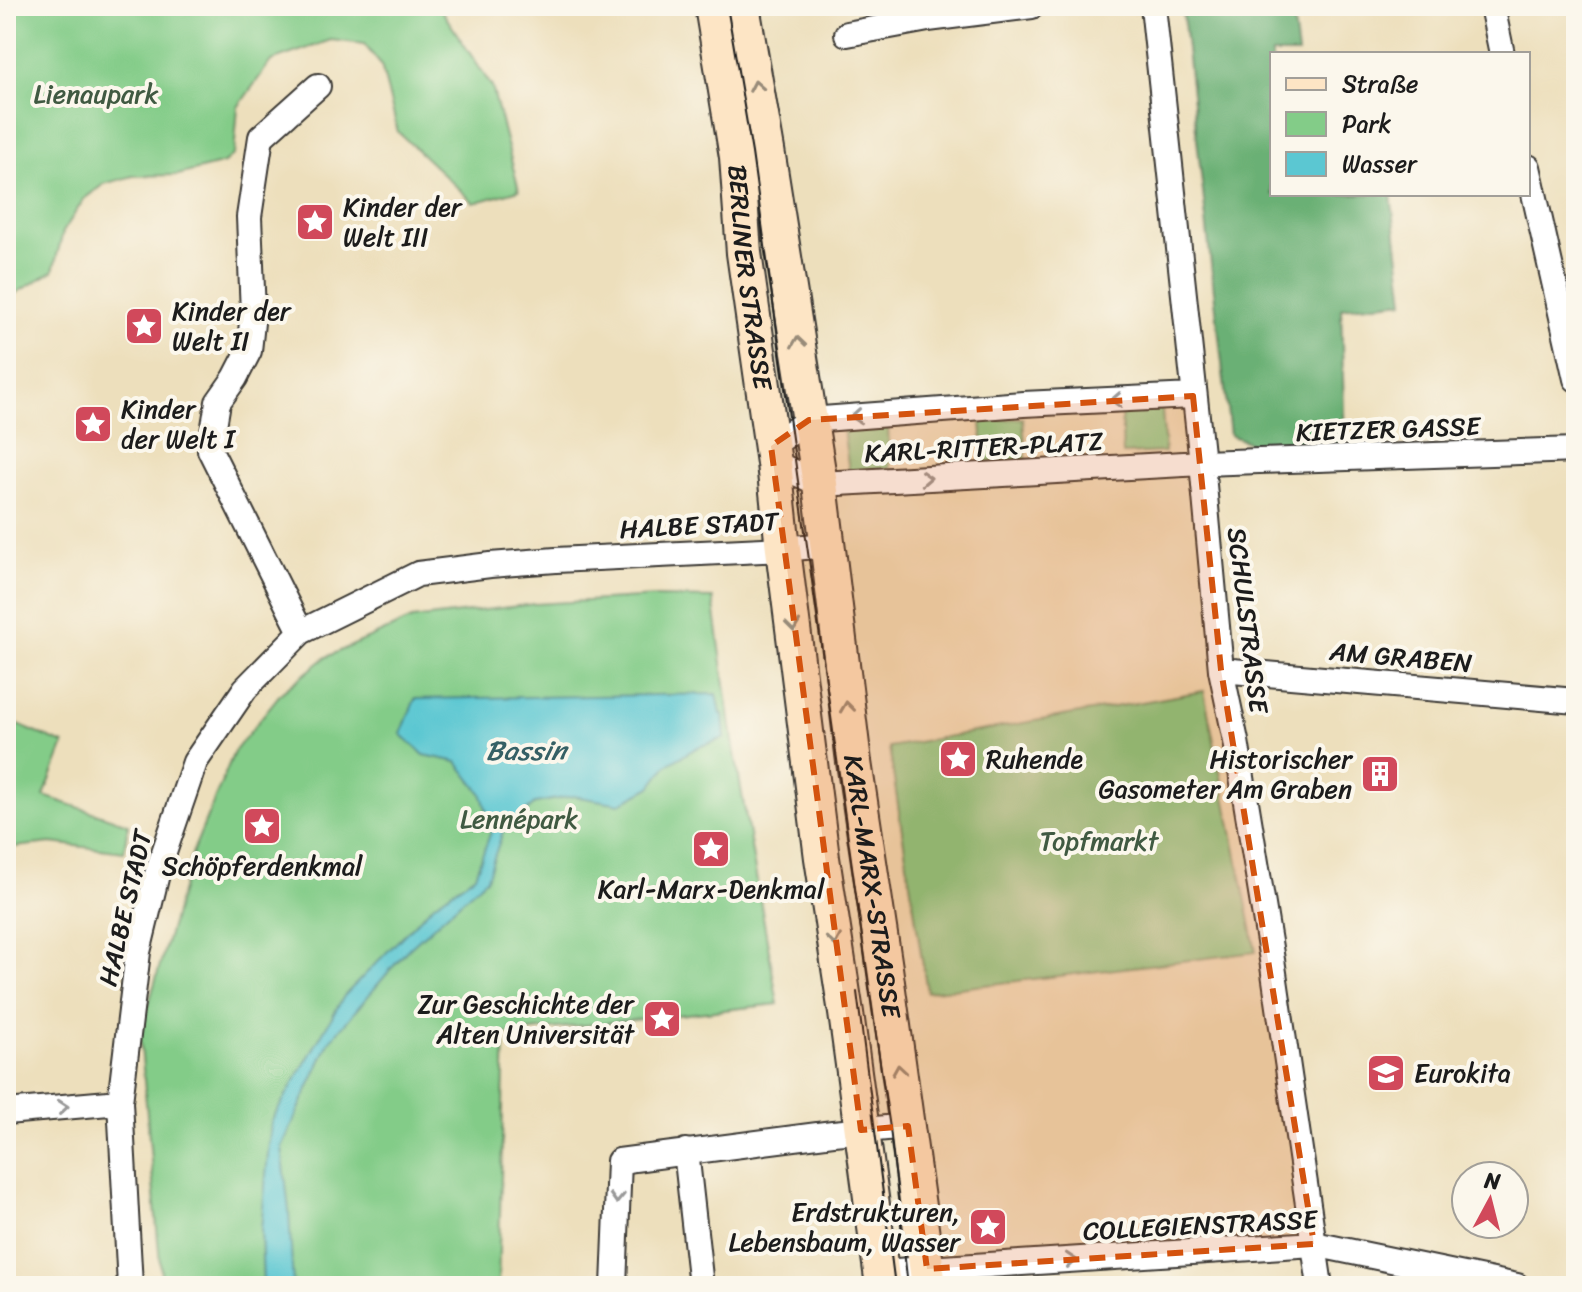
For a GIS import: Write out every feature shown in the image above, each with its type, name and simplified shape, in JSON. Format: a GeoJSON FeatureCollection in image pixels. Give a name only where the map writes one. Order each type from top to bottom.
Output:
{"type":"FeatureCollection","features":[{"type":"Feature","properties":{"kind":"street","name":"BERLINER STRASSE"},"geometry":{"type":"LineString","coordinates":[[712,6],[737,157],[744,253],[783,549]]}},
{"type":"Feature","properties":{"kind":"street","name":"BERLINER STRASSE"},"geometry":{"type":"LineString","coordinates":[[742,6],[820,484]]}},
{"type":"Feature","properties":{"kind":"street"},"geometry":{"type":"LineString","coordinates":[[847,34],[928,19],[1032,6]]}},
{"type":"Feature","properties":{"kind":"street","name":"SCHULSTRASSE"},"geometry":{"type":"LineString","coordinates":[[1153,6],[1221,670],[1236,741],[1268,936],[1320,1286]]}},
{"type":"Feature","properties":{"kind":"street"},"geometry":{"type":"LineString","coordinates":[[1492,6],[1502,52]]}},
{"type":"Feature","properties":{"kind":"street"},"geometry":{"type":"LineString","coordinates":[[301,632],[210,450],[218,402],[249,351],[253,313],[249,217],[261,137],[318,86]]}},
{"type":"Feature","properties":{"kind":"street"},"geometry":{"type":"LineString","coordinates":[[1530,176],[1576,379]]}},
{"type":"Feature","properties":{"kind":"street","name":"KARL-RITTER-PLATZ"},"geometry":{"type":"LineString","coordinates":[[809,420],[1023,404],[1193,396]]}},
{"type":"Feature","properties":{"kind":"street"},"geometry":{"type":"LineString","coordinates":[[773,455],[809,420]]}},
{"type":"Feature","properties":{"kind":"street","name":"KIETZER GASSE"},"geometry":{"type":"LineString","coordinates":[[1202,463],[1576,450]]}},
{"type":"Feature","properties":{"kind":"street","name":"KARL-RITTER-PLATZ"},"geometry":{"type":"LineString","coordinates":[[773,455],[820,484],[1202,463]]}},
{"type":"Feature","properties":{"kind":"street","name":"KARL-MARX-STRASSE"},"geometry":{"type":"LineString","coordinates":[[820,484],[854,762],[928,1278]]}},
{"type":"Feature","properties":{"kind":"street","name":"HALBE STADT"},"geometry":{"type":"LineString","coordinates":[[130,1286],[120,1102],[138,952],[158,870],[195,762],[245,689],[301,632],[418,574],[556,560],[826,545]]}},
{"type":"Feature","properties":{"kind":"street","name":"KARL-MARX-STRASSE"},"geometry":{"type":"LineString","coordinates":[[783,549],[822,858],[882,1279]]}},
{"type":"Feature","properties":{"kind":"street","name":"AM GRABEN"},"geometry":{"type":"LineString","coordinates":[[1221,670],[1576,701]]}},
{"type":"Feature","properties":{"kind":"street"},"geometry":{"type":"LineString","coordinates":[[6,1112],[120,1102]]}},
{"type":"Feature","properties":{"kind":"street"},"geometry":{"type":"LineString","coordinates":[[614,1286],[619,1161],[908,1126]]}},
{"type":"Feature","properties":{"kind":"street"},"geometry":{"type":"LineString","coordinates":[[686,1151],[701,1286]]}},
{"type":"Feature","properties":{"kind":"street","name":"COLLEGIENSTRASSE"},"geometry":{"type":"LineString","coordinates":[[882,1279],[928,1278],[1314,1244],[1517,1286]]}},
{"type":"Feature","properties":{"kind":"highlighted area"},"geometry":{"type":"Polygon","coordinates":[[[1193,396],[1221,670],[1314,1244],[927,1269],[908,1126],[861,1130],[771,446],[809,420],[1193,396]]]}},
{"type":"Feature","properties":{"kind":"green space","name":"Lienaupark"},"geometry":{"type":"Polygon","coordinates":[[[6,6],[441,6],[492,87],[519,190],[474,203],[398,132],[381,65],[364,44],[331,40],[271,61],[238,107],[234,154],[224,163],[178,175],[133,176],[104,184],[84,199],[63,232],[53,271],[6,299],[6,6]]]}},
{"type":"Feature","properties":{"kind":"green space"},"geometry":{"type":"Polygon","coordinates":[[[1228,6],[1292,6],[1298,52],[1270,52],[1270,196],[1391,196],[1404,301],[1341,308],[1345,445],[1255,445],[1230,435],[1183,13],[1228,6]]]}},
{"type":"Feature","properties":{"kind":"green space"},"geometry":{"type":"Polygon","coordinates":[[[1162,409],[1165,452],[1123,454],[1121,412],[1162,409]]]}},
{"type":"Feature","properties":{"kind":"green space"},"geometry":{"type":"Polygon","coordinates":[[[1023,418],[1026,460],[984,462],[981,421],[1023,418]]]}},
{"type":"Feature","properties":{"kind":"green space"},"geometry":{"type":"Polygon","coordinates":[[[888,426],[890,468],[849,471],[843,429],[888,426]]]}},
{"type":"Feature","properties":{"kind":"green space","name":"Lennépark"},"geometry":{"type":"Polygon","coordinates":[[[657,597],[713,598],[733,742],[778,1004],[505,1034],[498,1286],[162,1286],[140,1034],[193,851],[234,752],[281,693],[326,657],[412,619],[534,604],[657,597]]]}},
{"type":"Feature","properties":{"kind":"green space","name":"Topfmarkt"},"geometry":{"type":"Polygon","coordinates":[[[1204,691],[1256,952],[927,992],[889,747],[1204,691]]]}},
{"type":"Feature","properties":{"kind":"green space"},"geometry":{"type":"Polygon","coordinates":[[[6,720],[64,744],[44,796],[128,824],[124,852],[51,843],[6,848],[6,720]]]}},
{"type":"Feature","properties":{"kind":"water","name":"Bassin"},"geometry":{"type":"Polygon","coordinates":[[[717,694],[725,738],[698,747],[667,765],[651,787],[620,804],[573,796],[536,803],[503,831],[487,878],[408,949],[329,1042],[282,1147],[293,1286],[263,1286],[261,1229],[271,1122],[344,996],[433,905],[475,875],[493,826],[481,793],[457,762],[424,755],[401,734],[415,699],[717,694]]]}},
{"type":"Feature","properties":{"kind":"waterway"},"geometry":{"type":"LineString","coordinates":[[6,9],[12,6]]}},
{"type":"Feature","properties":{"kind":"tram line"},"geometry":{"type":"LineString","coordinates":[[727,6],[752,153],[890,1128],[908,1286]]}},
{"type":"Feature","properties":{"kind":"tram line"},"geometry":{"type":"LineString","coordinates":[[857,992],[895,1286]]}},
{"type":"Feature","properties":{"kind":"place","name":"Kinder der Welt III"},"geometry":{"type":"Point","coordinates":[315,222]}},
{"type":"Feature","properties":{"kind":"place","name":"Kinder der Welt II"},"geometry":{"type":"Point","coordinates":[144,326]}},
{"type":"Feature","properties":{"kind":"place","name":"Kinder der Welt I"},"geometry":{"type":"Point","coordinates":[93,424]}},
{"type":"Feature","properties":{"kind":"place","name":"Ruhende"},"geometry":{"type":"Point","coordinates":[958,759]}},
{"type":"Feature","properties":{"kind":"place","name":"Historischer Gasometer Am Graben"},"geometry":{"type":"Point","coordinates":[1380,774]}},
{"type":"Feature","properties":{"kind":"place","name":"Schöpferdenkmal"},"geometry":{"type":"Point","coordinates":[262,826]}},
{"type":"Feature","properties":{"kind":"place","name":"Karl-Marx-Denkmal"},"geometry":{"type":"Point","coordinates":[711,849]}},
{"type":"Feature","properties":{"kind":"place","name":"Zur Geschichte der Alten Universität"},"geometry":{"type":"Point","coordinates":[662,1019]}},
{"type":"Feature","properties":{"kind":"place","name":"Eurokita"},"geometry":{"type":"Point","coordinates":[1386,1073]}},
{"type":"Feature","properties":{"kind":"place","name":"Erdstrukturen, Lebensbaum, Wasser"},"geometry":{"type":"Point","coordinates":[988,1227]}}]}
